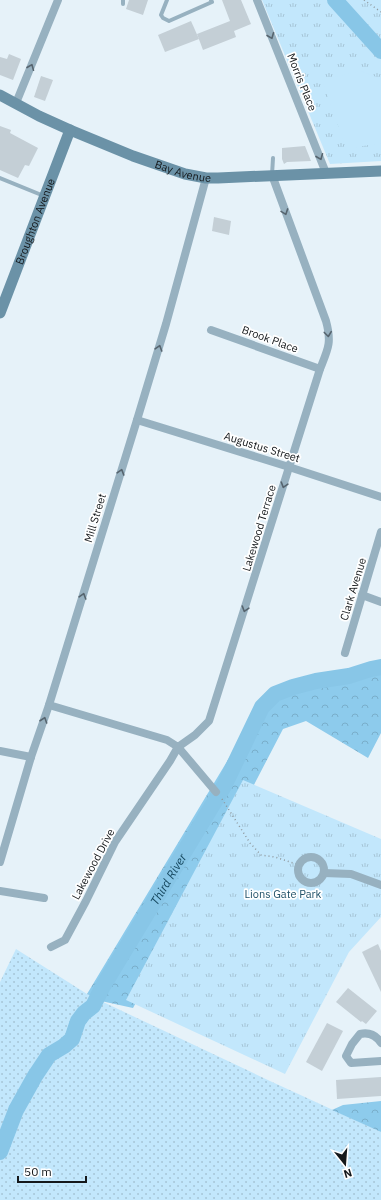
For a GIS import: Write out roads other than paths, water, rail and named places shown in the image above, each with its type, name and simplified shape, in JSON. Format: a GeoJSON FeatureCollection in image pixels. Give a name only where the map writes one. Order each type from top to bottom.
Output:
{"type":"FeatureCollection","features":[{"type":"Feature","properties":{"kind":"street"},"geometry":{"type":"LineString","coordinates":[[16,103],[58,0]]}},
{"type":"Feature","properties":{"kind":"street","name":"Morris Place"},"geometry":{"type":"LineString","coordinates":[[257,0],[326,173]]}},
{"type":"Feature","properties":{"kind":"street","name":"Bay Avenue"},"geometry":{"type":"LineString","coordinates":[[0,95],[39,116],[101,144],[172,171],[206,178],[381,171]]}},
{"type":"Feature","properties":{"kind":"street","name":"Broughton Avenue"},"geometry":{"type":"LineString","coordinates":[[0,313],[4,290],[70,130]]}},
{"type":"Feature","properties":{"kind":"street","name":"Lakewood Terrace"},"geometry":{"type":"LineString","coordinates":[[178,747],[198,732],[209,721],[320,369],[329,348],[330,335],[326,321],[272,176]]}},
{"type":"Feature","properties":{"kind":"street","name":"Mill Street"},"geometry":{"type":"LineString","coordinates":[[0,862],[31,757],[49,705],[137,420],[168,316],[206,178]]}},
{"type":"Feature","properties":{"kind":"street","name":"Brook Place"},"geometry":{"type":"LineString","coordinates":[[211,330],[320,369]]}},
{"type":"Feature","properties":{"kind":"street","name":"Augustus Street"},"geometry":{"type":"LineString","coordinates":[[137,420],[289,467],[381,498]]}},
{"type":"Feature","properties":{"kind":"street","name":"Clark Avenue"},"geometry":{"type":"LineString","coordinates":[[345,653],[381,532]]}},
{"type":"Feature","properties":{"kind":"street"},"geometry":{"type":"LineString","coordinates":[[362,595],[381,602]]}},
{"type":"Feature","properties":{"kind":"street"},"geometry":{"type":"LineString","coordinates":[[49,705],[167,740],[178,747],[216,792]]}},
{"type":"Feature","properties":{"kind":"street","name":"Lakewood Drive"},"geometry":{"type":"LineString","coordinates":[[51,946],[65,940],[115,842],[178,747]]}},
{"type":"Feature","properties":{"kind":"street"},"geometry":{"type":"LineString","coordinates":[[0,751],[31,757]]}},
{"type":"Feature","properties":{"kind":"street"},"geometry":{"type":"LineString","coordinates":[[313,857],[320,860],[323,864],[324,872],[316,882],[307,882],[300,877],[298,873],[299,865],[304,858],[313,857]]}},
{"type":"Feature","properties":{"kind":"street"},"geometry":{"type":"LineString","coordinates":[[324,872],[351,874],[381,885]]}},
{"type":"Feature","properties":{"kind":"street"},"geometry":{"type":"LineString","coordinates":[[0,891],[44,898]]}},
{"type":"Feature","properties":{"kind":"street"},"geometry":{"type":"LineString","coordinates":[[381,1043],[375,1036],[367,1032],[360,1034],[352,1044],[346,1056],[351,1062],[381,1060]]}},
{"type":"Feature","properties":{"kind":"lane"},"geometry":{"type":"LineString","coordinates":[[167,0],[161,15],[169,21],[212,2],[211,0]]}},
{"type":"Feature","properties":{"kind":"lane"},"geometry":{"type":"LineString","coordinates":[[272,176],[273,158]]}},
{"type":"Feature","properties":{"kind":"lane"},"geometry":{"type":"LineString","coordinates":[[0,178],[44,196]]}},
{"type":"Feature","properties":{"kind":"waterway","name":"Third River"},"geometry":{"type":"LineString","coordinates":[[335,0],[381,51]]}},
{"type":"Feature","properties":{"kind":"waterway","name":"Third River"},"geometry":{"type":"LineString","coordinates":[[0,1152],[16,1110],[35,1076],[49,1055],[72,1039],[78,1021],[84,1013],[93,1006],[103,986],[224,786],[262,707],[275,694],[293,687],[316,681],[349,676],[381,667]]}},
{"type":"Feature","properties":{"kind":"park label","name":"Lions Gate Park"},"geometry":{"type":"Point","coordinates":[283,894]}}]}
